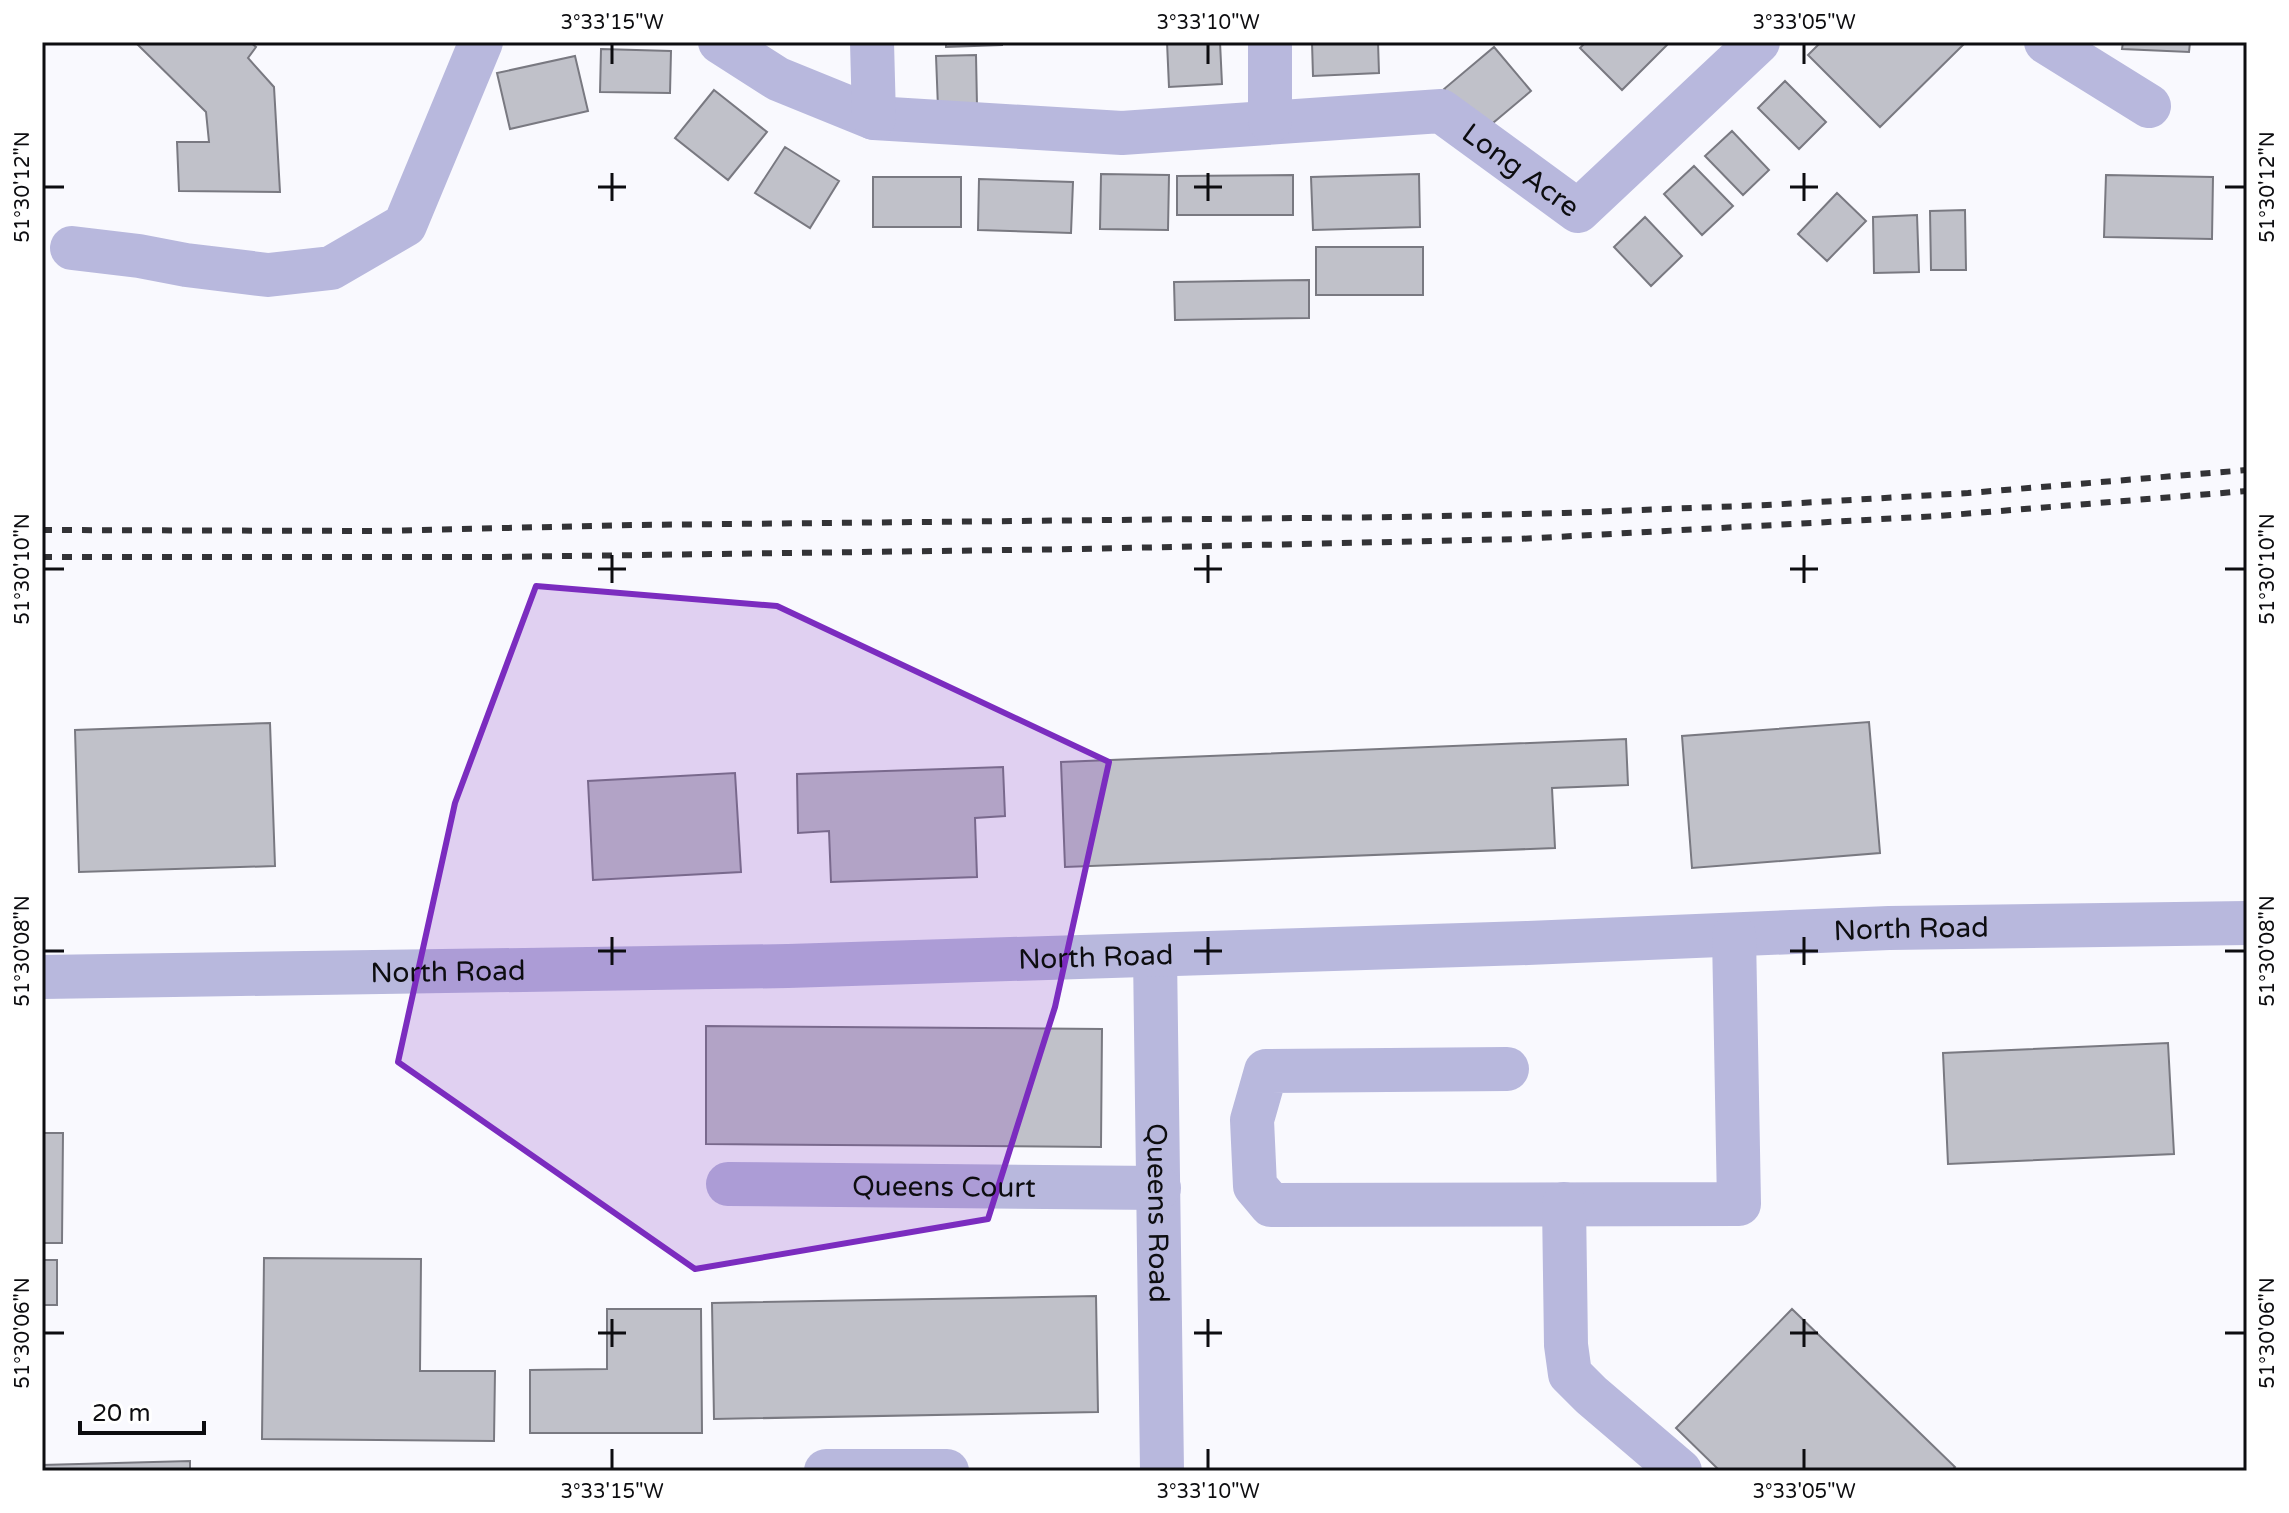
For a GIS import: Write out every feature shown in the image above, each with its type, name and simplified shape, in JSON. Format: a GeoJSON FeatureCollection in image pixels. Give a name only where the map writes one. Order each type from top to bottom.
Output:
{"type":"FeatureCollection","features":[{"type":"Feature","properties":{"kind":"street"},"geometry":{"type":"LineString","coordinates":[[72,248],[268,275],[331,268],[405,225],[481,42]]}},
{"type":"Feature","properties":{"kind":"street","name":"Long Acre"},"geometry":{"type":"LineString","coordinates":[[720,42],[778,79],[874,118],[1122,133],[1441,111],[1578,211],[1758,42]]}},
{"type":"Feature","properties":{"kind":"street"},"geometry":{"type":"LineString","coordinates":[[872,42],[874,118]]}},
{"type":"Feature","properties":{"kind":"street"},"geometry":{"type":"LineString","coordinates":[[1270,42],[1270,121]]}},
{"type":"Feature","properties":{"kind":"street"},"geometry":{"type":"LineString","coordinates":[[2046,42],[2149,106]]}},
{"type":"Feature","properties":{"kind":"street","name":"North Road"},"geometry":{"type":"LineString","coordinates":[[42,977],[788,966],[1889,928],[2247,923]]}},
{"type":"Feature","properties":{"kind":"street"},"geometry":{"type":"LineString","coordinates":[[1507,1069],[1266,1071],[1252,1120],[1255,1186],[1271,1205],[1739,1204],[1734,935]]}},
{"type":"Feature","properties":{"kind":"street","name":"Queens Road"},"geometry":{"type":"LineString","coordinates":[[1155,955],[1162,1471]]}},
{"type":"Feature","properties":{"kind":"street","name":"Queens Court"},"geometry":{"type":"LineString","coordinates":[[728,1184],[1159,1188]]}},
{"type":"Feature","properties":{"kind":"street"},"geometry":{"type":"LineString","coordinates":[[1564,1204],[1566,1345],[1570,1374],[1680,1471]]}},
{"type":"Feature","properties":{"kind":"street"},"geometry":{"type":"LineString","coordinates":[[826,1471],[947,1471]]}},
{"type":"Feature","properties":{"kind":"highlighted area"},"geometry":{"type":"Polygon","coordinates":[[[536,586],[777,606],[1109,762],[1055,1007],[988,1219],[695,1269],[398,1062],[455,803],[536,586]]]}},
{"type":"Feature","properties":{"kind":"building"},"geometry":{"type":"Polygon","coordinates":[[[135,42],[250,42],[256,47],[248,58],[274,87],[280,192],[179,191],[177,142],[209,142],[206,112],[135,42]]]}},
{"type":"Feature","properties":{"kind":"building"},"geometry":{"type":"Polygon","coordinates":[[[946,42],[1002,42],[1002,45],[946,47],[946,42]]]}},
{"type":"Feature","properties":{"kind":"building"},"geometry":{"type":"Polygon","coordinates":[[[1167,42],[1220,42],[1222,84],[1169,87],[1167,42]]]}},
{"type":"Feature","properties":{"kind":"building"},"geometry":{"type":"Polygon","coordinates":[[[1312,42],[1378,42],[1379,73],[1313,76],[1312,42]]]}},
{"type":"Feature","properties":{"kind":"building"},"geometry":{"type":"Polygon","coordinates":[[[1586,42],[1670,42],[1622,90],[1580,48],[1586,42]]]}},
{"type":"Feature","properties":{"kind":"building"},"geometry":{"type":"Polygon","coordinates":[[[1821,42],[1966,42],[1880,127],[1808,55],[1821,42]]]}},
{"type":"Feature","properties":{"kind":"building"},"geometry":{"type":"Polygon","coordinates":[[[2123,42],[2190,42],[2189,52],[2122,49],[2123,42]]]}},
{"type":"Feature","properties":{"kind":"building"},"geometry":{"type":"Polygon","coordinates":[[[1494,47],[1531,91],[1481,133],[1444,89],[1494,47]]]}},
{"type":"Feature","properties":{"kind":"building"},"geometry":{"type":"Polygon","coordinates":[[[601,49],[671,51],[670,93],[600,92],[601,49]]]}},
{"type":"Feature","properties":{"kind":"building"},"geometry":{"type":"Polygon","coordinates":[[[976,55],[977,106],[938,108],[936,56],[976,55]]]}},
{"type":"Feature","properties":{"kind":"building"},"geometry":{"type":"Polygon","coordinates":[[[575,56],[588,111],[510,129],[497,73],[575,56]]]}},
{"type":"Feature","properties":{"kind":"building"},"geometry":{"type":"Polygon","coordinates":[[[1785,81],[1826,122],[1799,149],[1758,108],[1785,81]]]}},
{"type":"Feature","properties":{"kind":"building"},"geometry":{"type":"Polygon","coordinates":[[[714,90],[767,132],[728,180],[675,138],[714,90]]]}},
{"type":"Feature","properties":{"kind":"building"},"geometry":{"type":"Polygon","coordinates":[[[1732,131],[1769,170],[1743,195],[1705,156],[1732,131]]]}},
{"type":"Feature","properties":{"kind":"building"},"geometry":{"type":"Polygon","coordinates":[[[785,147],[839,181],[810,228],[755,193],[785,147]]]}},
{"type":"Feature","properties":{"kind":"building"},"geometry":{"type":"Polygon","coordinates":[[[1694,166],[1733,206],[1702,235],[1664,194],[1694,166]]]}},
{"type":"Feature","properties":{"kind":"building"},"geometry":{"type":"Polygon","coordinates":[[[1101,174],[1169,175],[1168,230],[1100,229],[1101,174]]]}},
{"type":"Feature","properties":{"kind":"building"},"geometry":{"type":"Polygon","coordinates":[[[1419,174],[1420,227],[1313,230],[1311,177],[1419,174]]]}},
{"type":"Feature","properties":{"kind":"building"},"geometry":{"type":"Polygon","coordinates":[[[1293,175],[1293,215],[1177,215],[1177,176],[1293,175]]]}},
{"type":"Feature","properties":{"kind":"building"},"geometry":{"type":"Polygon","coordinates":[[[2106,175],[2213,177],[2212,239],[2104,237],[2106,175]]]}},
{"type":"Feature","properties":{"kind":"building"},"geometry":{"type":"Polygon","coordinates":[[[873,177],[961,177],[961,227],[873,227],[873,177]]]}},
{"type":"Feature","properties":{"kind":"building"},"geometry":{"type":"Polygon","coordinates":[[[979,179],[1073,182],[1071,233],[978,230],[979,179]]]}},
{"type":"Feature","properties":{"kind":"building"},"geometry":{"type":"Polygon","coordinates":[[[1837,193],[1866,221],[1827,261],[1798,234],[1837,193]]]}},
{"type":"Feature","properties":{"kind":"building"},"geometry":{"type":"Polygon","coordinates":[[[1965,210],[1966,270],[1931,270],[1930,211],[1965,210]]]}},
{"type":"Feature","properties":{"kind":"building"},"geometry":{"type":"Polygon","coordinates":[[[1917,215],[1919,272],[1874,273],[1873,217],[1917,215]]]}},
{"type":"Feature","properties":{"kind":"building"},"geometry":{"type":"Polygon","coordinates":[[[1645,217],[1682,256],[1651,286],[1614,247],[1645,217]]]}},
{"type":"Feature","properties":{"kind":"building"},"geometry":{"type":"Polygon","coordinates":[[[1316,247],[1423,247],[1423,295],[1316,295],[1316,247]]]}},
{"type":"Feature","properties":{"kind":"building"},"geometry":{"type":"Polygon","coordinates":[[[1309,280],[1309,318],[1175,320],[1174,282],[1309,280]]]}},
{"type":"Feature","properties":{"kind":"building"},"geometry":{"type":"Polygon","coordinates":[[[1869,722],[1880,853],[1692,868],[1682,736],[1869,722]]]}},
{"type":"Feature","properties":{"kind":"building"},"geometry":{"type":"Polygon","coordinates":[[[270,723],[275,866],[79,872],[75,730],[270,723]]]}},
{"type":"Feature","properties":{"kind":"building"},"geometry":{"type":"Polygon","coordinates":[[[1626,739],[1628,785],[1552,788],[1555,848],[1065,867],[1061,762],[1626,739]]]}},
{"type":"Feature","properties":{"kind":"building"},"geometry":{"type":"Polygon","coordinates":[[[1003,767],[1005,816],[975,818],[977,877],[831,882],[829,831],[798,833],[797,774],[1003,767]]]}},
{"type":"Feature","properties":{"kind":"building"},"geometry":{"type":"Polygon","coordinates":[[[735,773],[741,872],[593,880],[588,781],[735,773]]]}},
{"type":"Feature","properties":{"kind":"building"},"geometry":{"type":"Polygon","coordinates":[[[706,1026],[1102,1029],[1101,1147],[706,1144],[706,1026]]]}},
{"type":"Feature","properties":{"kind":"building"},"geometry":{"type":"Polygon","coordinates":[[[2168,1043],[2174,1154],[1948,1164],[1943,1053],[2168,1043]]]}},
{"type":"Feature","properties":{"kind":"building"},"geometry":{"type":"Polygon","coordinates":[[[42,1133],[63,1133],[62,1243],[42,1243],[42,1133]]]}},
{"type":"Feature","properties":{"kind":"building"},"geometry":{"type":"Polygon","coordinates":[[[264,1258],[421,1259],[420,1371],[495,1371],[494,1441],[262,1439],[264,1258]]]}},
{"type":"Feature","properties":{"kind":"building"},"geometry":{"type":"Polygon","coordinates":[[[42,1260],[57,1260],[57,1305],[42,1305],[42,1260]]]}},
{"type":"Feature","properties":{"kind":"building"},"geometry":{"type":"Polygon","coordinates":[[[1096,1296],[1098,1412],[714,1419],[712,1303],[1096,1296]]]}},
{"type":"Feature","properties":{"kind":"building"},"geometry":{"type":"Polygon","coordinates":[[[607,1309],[701,1309],[702,1433],[530,1433],[530,1370],[607,1369],[607,1309]]]}},
{"type":"Feature","properties":{"kind":"building"},"geometry":{"type":"Polygon","coordinates":[[[1792,1309],[1955,1467],[1951,1471],[1720,1471],[1676,1428],[1792,1309]]]}},
{"type":"Feature","properties":{"kind":"building"},"geometry":{"type":"Polygon","coordinates":[[[190,1461],[190,1471],[42,1471],[42,1465],[190,1461]]]}},
{"type":"Feature","properties":{"kind":"railway"},"geometry":{"type":"LineString","coordinates":[[42,530],[376,531],[1564,513],[1968,493],[2247,470]]}},
{"type":"Feature","properties":{"kind":"railway"},"geometry":{"type":"LineString","coordinates":[[42,557],[496,557],[1519,539],[1938,516],[2247,491]]}}]}
